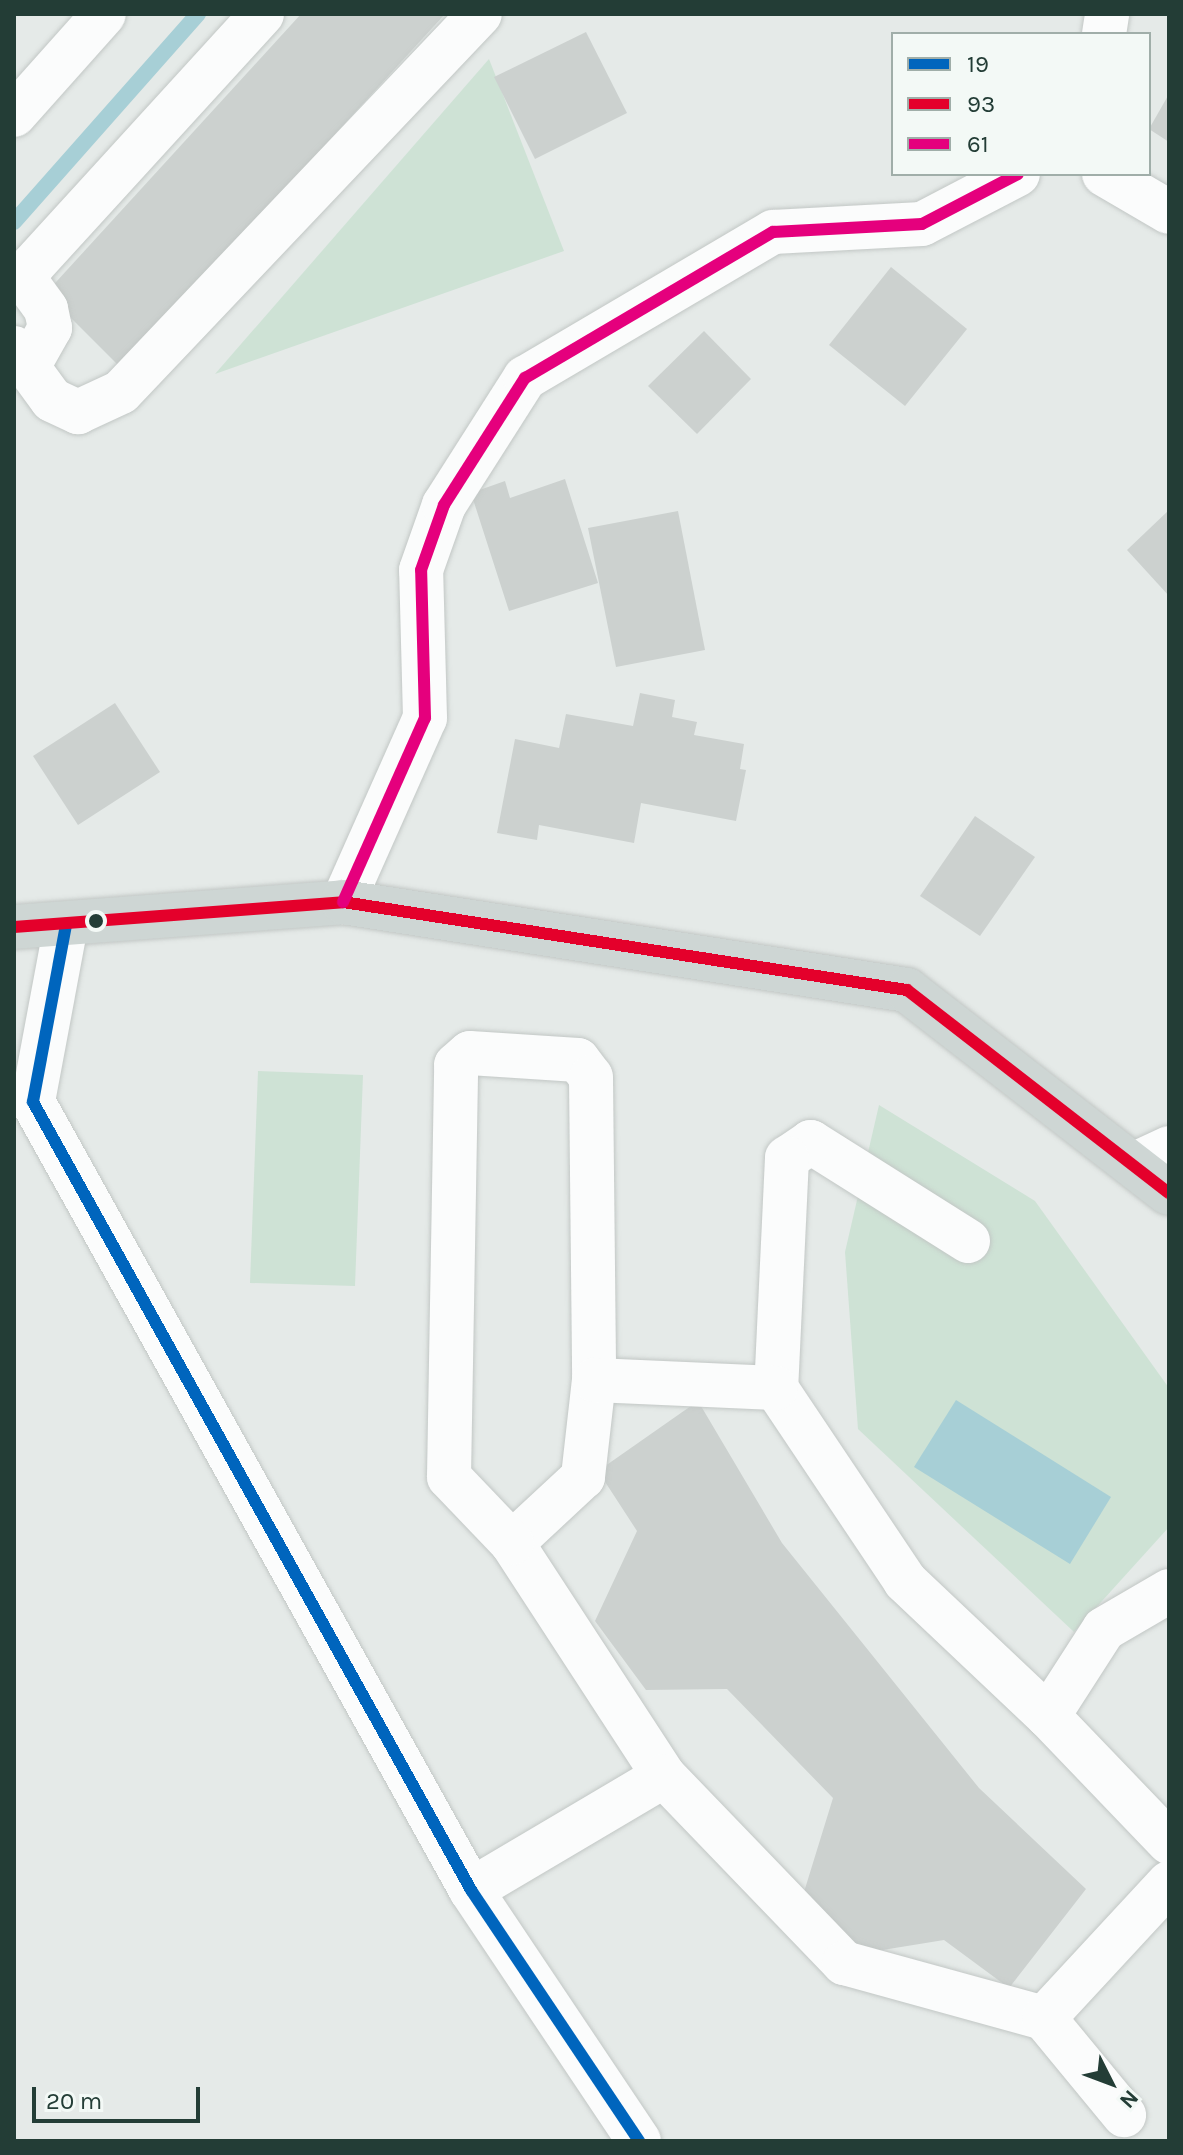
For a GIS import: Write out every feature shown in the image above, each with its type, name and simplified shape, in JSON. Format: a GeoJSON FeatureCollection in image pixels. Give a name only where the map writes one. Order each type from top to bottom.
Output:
{"type":"FeatureCollection","features":[{"type":"Feature","properties":{"kind":"main road"},"geometry":{"type":"LineString","coordinates":[[14,927],[343,902],[907,990],[1152,1156],[1169,1193]]}},
{"type":"Feature","properties":{"kind":"street"},"geometry":{"type":"LineString","coordinates":[[14,115],[104,14]]}},
{"type":"Feature","properties":{"kind":"street"},"geometry":{"type":"LineString","coordinates":[[262,14],[32,266],[26,281],[46,309],[50,328],[21,357],[52,400],[78,412],[121,392],[480,14]]}},
{"type":"Feature","properties":{"kind":"street"},"geometry":{"type":"LineString","coordinates":[[343,902],[425,718],[421,570],[444,505],[525,378],[773,232],[922,224],[1014,176]]}},
{"type":"Feature","properties":{"kind":"street"},"geometry":{"type":"LineString","coordinates":[[1107,176],[1169,212]]}},
{"type":"Feature","properties":{"kind":"street"},"geometry":{"type":"LineString","coordinates":[[66,925],[33,1102],[471,1890],[639,2141]]}},
{"type":"Feature","properties":{"kind":"street"},"geometry":{"type":"LineString","coordinates":[[512,1543],[583,1477],[594,1380],[591,1077],[578,1060],[470,1053],[456,1065],[449,1477],[512,1543],[664,1776],[844,1963],[1044,2018],[1124,2115]]}},
{"type":"Feature","properties":{"kind":"street"},"geometry":{"type":"LineString","coordinates":[[968,1241],[811,1142],[787,1158],[776,1388],[905,1581],[1048,1716],[1169,1842]]}},
{"type":"Feature","properties":{"kind":"street"},"geometry":{"type":"LineString","coordinates":[[594,1380],[776,1388]]}},
{"type":"Feature","properties":{"kind":"street"},"geometry":{"type":"LineString","coordinates":[[1048,1716],[1104,1629],[1169,1591]]}},
{"type":"Feature","properties":{"kind":"street"},"geometry":{"type":"LineString","coordinates":[[471,1890],[664,1776]]}},
{"type":"Feature","properties":{"kind":"street"},"geometry":{"type":"LineString","coordinates":[[1044,2018],[1169,1883]]}},
{"type":"Feature","properties":{"kind":"green space"},"geometry":{"type":"Polygon","coordinates":[[[489,59],[564,251],[215,374],[489,59]]]}},
{"type":"Feature","properties":{"kind":"green space"},"geometry":{"type":"Polygon","coordinates":[[[258,1071],[363,1075],[355,1286],[250,1283],[258,1071]]]}},
{"type":"Feature","properties":{"kind":"green space"},"geometry":{"type":"Polygon","coordinates":[[[879,1105],[1035,1201],[1169,1388],[1169,1527],[1074,1632],[858,1429],[845,1252],[879,1105]]]}},
{"type":"Feature","properties":{"kind":"water"},"geometry":{"type":"Polygon","coordinates":[[[956,1400],[1111,1497],[1070,1564],[914,1467],[956,1400]]]}},
{"type":"Feature","properties":{"kind":"building"},"geometry":{"type":"Polygon","coordinates":[[[301,14],[445,14],[121,368],[46,293],[301,14]]]}},
{"type":"Feature","properties":{"kind":"building"},"geometry":{"type":"Polygon","coordinates":[[[586,32],[627,113],[535,159],[494,77],[586,32]]]}},
{"type":"Feature","properties":{"kind":"building"},"geometry":{"type":"Polygon","coordinates":[[[1169,94],[1169,142],[1151,130],[1169,94]]]}},
{"type":"Feature","properties":{"kind":"building"},"geometry":{"type":"Polygon","coordinates":[[[891,267],[967,329],[905,406],[829,345],[891,267]]]}},
{"type":"Feature","properties":{"kind":"building"},"geometry":{"type":"Polygon","coordinates":[[[704,331],[751,379],[697,434],[648,386],[704,331]]]}},
{"type":"Feature","properties":{"kind":"building"},"geometry":{"type":"Polygon","coordinates":[[[565,479],[598,583],[509,611],[471,493],[505,481],[510,498],[565,479]]]}},
{"type":"Feature","properties":{"kind":"building"},"geometry":{"type":"Polygon","coordinates":[[[1169,510],[1169,596],[1127,550],[1169,510]]]}},
{"type":"Feature","properties":{"kind":"building"},"geometry":{"type":"Polygon","coordinates":[[[678,511],[705,650],[616,667],[588,528],[678,511]]]}},
{"type":"Feature","properties":{"kind":"building"},"geometry":{"type":"Polygon","coordinates":[[[640,693],[675,700],[672,717],[697,722],[694,735],[744,744],[740,769],[746,770],[736,821],[641,803],[634,843],[539,825],[537,840],[497,833],[515,739],[559,748],[566,714],[633,726],[640,693]]]}},
{"type":"Feature","properties":{"kind":"building"},"geometry":{"type":"Polygon","coordinates":[[[115,703],[160,772],[78,825],[33,756],[115,703]]]}},
{"type":"Feature","properties":{"kind":"building"},"geometry":{"type":"Polygon","coordinates":[[[975,816],[1035,857],[980,936],[920,896],[975,816]]]}},
{"type":"Feature","properties":{"kind":"building"},"geometry":{"type":"Polygon","coordinates":[[[698,1401],[782,1543],[979,1788],[1086,1889],[1009,1988],[944,1940],[864,1953],[804,1892],[833,1798],[727,1689],[646,1690],[595,1621],[637,1531],[598,1471],[698,1401]]]}},
{"type":"Feature","properties":{"kind":"waterway"},"geometry":{"type":"LineString","coordinates":[[14,222],[198,14]]}},
{"type":"Feature","properties":{"kind":"transit line","name":"61"},"geometry":{"type":"LineString","coordinates":[[343,902],[425,718],[421,570],[444,505],[525,378],[773,232],[922,224],[1014,176]]}},
{"type":"Feature","properties":{"kind":"transit line","name":"93"},"geometry":{"type":"LineString","coordinates":[[14,927],[343,902],[907,990],[1169,1193]]}},
{"type":"Feature","properties":{"kind":"transit line","name":"19"},"geometry":{"type":"LineString","coordinates":[[66,925],[33,1102],[471,1890],[639,2141]]}}]}
